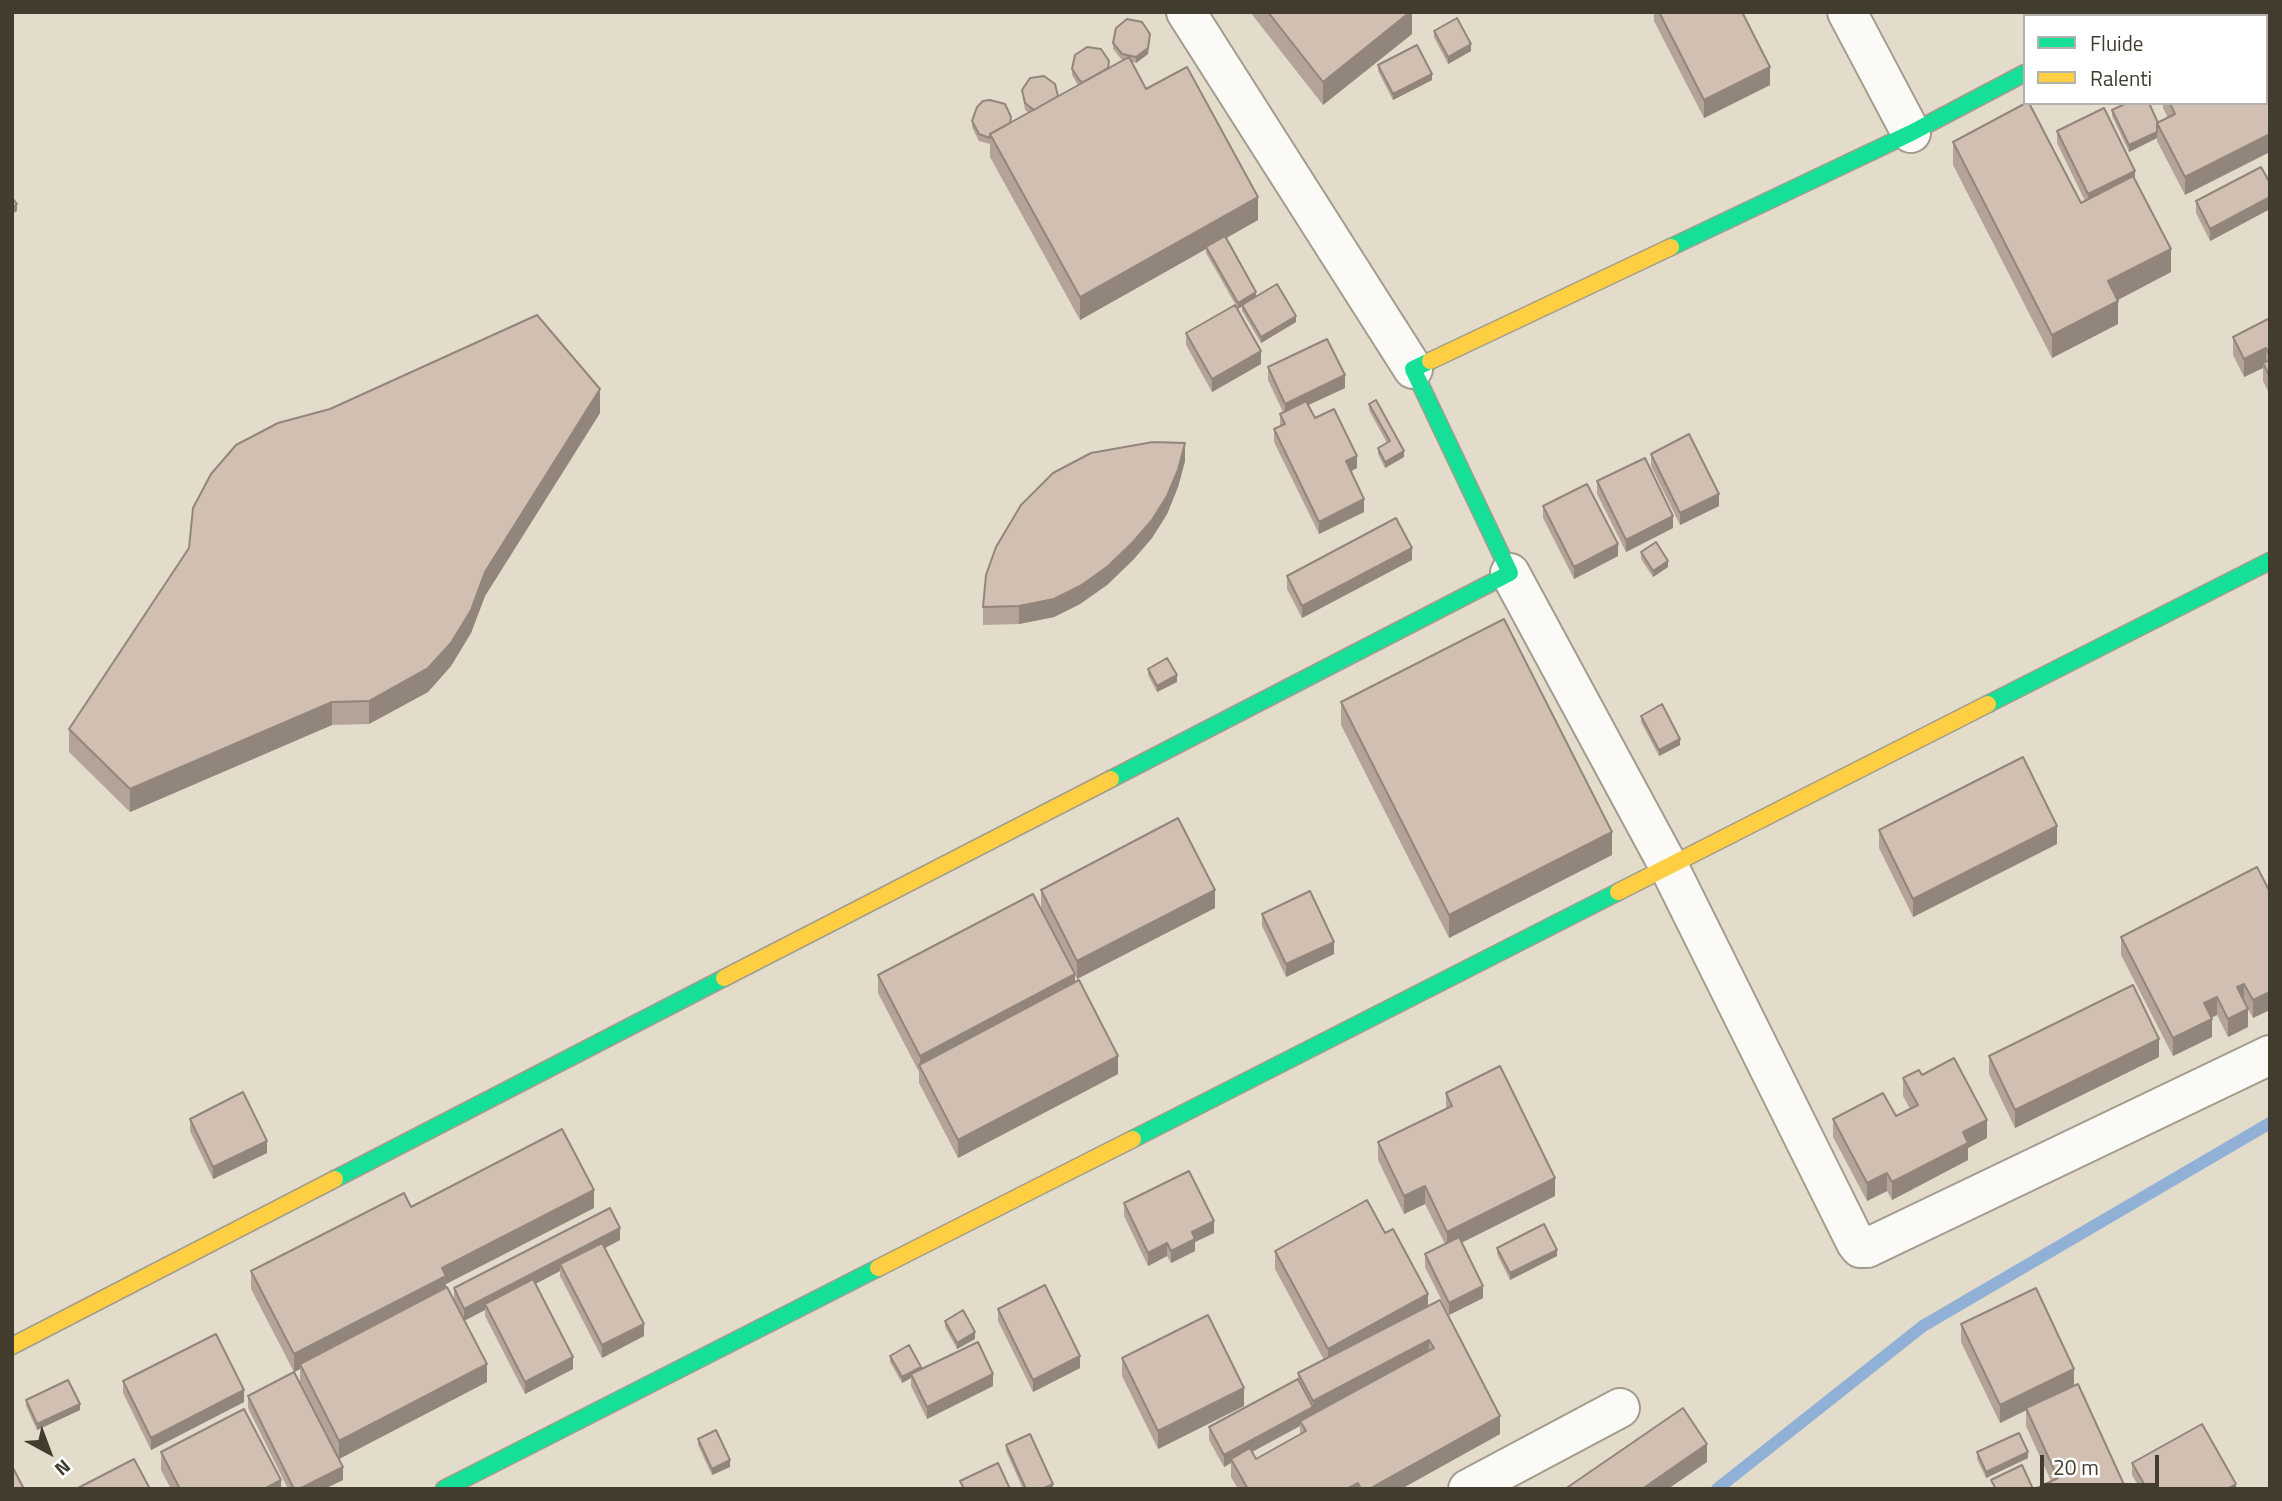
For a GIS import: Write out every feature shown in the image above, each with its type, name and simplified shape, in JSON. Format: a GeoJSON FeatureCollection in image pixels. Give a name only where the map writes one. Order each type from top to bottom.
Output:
{"type":"FeatureCollection","features":[{"type":"Feature","properties":{"kind":"street"},"geometry":{"type":"LineString","coordinates":[[1186,12],[1413,369],[1510,573],[1669,867],[1860,1248],[1867,1248],[2270,1055]]}},
{"type":"Feature","properties":{"kind":"street"},"geometry":{"type":"LineString","coordinates":[[1847,12],[1911,133]]}},
{"type":"Feature","properties":{"kind":"street"},"geometry":{"type":"LineString","coordinates":[[1413,369],[1911,133],[2023,74]]}},
{"type":"Feature","properties":{"kind":"street"},"geometry":{"type":"LineString","coordinates":[[444,1489],[2270,561]]}},
{"type":"Feature","properties":{"kind":"street"},"geometry":{"type":"LineString","coordinates":[[12,1346],[1510,573]]}},
{"type":"Feature","properties":{"kind":"street"},"geometry":{"type":"LineString","coordinates":[[1468,1489],[1620,1408]]}},
{"type":"Feature","properties":{"kind":"building"},"geometry":{"type":"Polygon","coordinates":[[[1268,12],[1410,12],[1323,82],[1268,12]]]}},
{"type":"Feature","properties":{"kind":"building"},"geometry":{"type":"Polygon","coordinates":[[[1659,12],[1742,12],[1770,67],[1704,100],[1659,12]]]}},
{"type":"Feature","properties":{"kind":"building"},"geometry":{"type":"Polygon","coordinates":[[[1457,18],[1471,44],[1448,57],[1434,31],[1457,18]]]}},
{"type":"Feature","properties":{"kind":"building"},"geometry":{"type":"Polygon","coordinates":[[[1127,19],[1142,22],[1150,34],[1148,48],[1136,57],[1122,54],[1113,43],[1116,28],[1127,19]]]}},
{"type":"Feature","properties":{"kind":"building"},"geometry":{"type":"Polygon","coordinates":[[[1417,45],[1432,74],[1393,94],[1378,65],[1417,45]]]}},
{"type":"Feature","properties":{"kind":"building"},"geometry":{"type":"Polygon","coordinates":[[[1087,47],[1101,49],[1109,61],[1108,68],[1083,82],[1072,69],[1075,55],[1087,47]]]}},
{"type":"Feature","properties":{"kind":"building"},"geometry":{"type":"Polygon","coordinates":[[[1129,57],[1146,89],[1187,67],[1258,197],[1080,297],[990,134],[1129,57]]]}},
{"type":"Feature","properties":{"kind":"building"},"geometry":{"type":"Polygon","coordinates":[[[1044,76],[1055,84],[1058,96],[1034,110],[1025,103],[1022,90],[1030,78],[1044,76]]]}},
{"type":"Feature","properties":{"kind":"building"},"geometry":{"type":"Polygon","coordinates":[[[2268,80],[2270,83],[2270,134],[2185,177],[2157,123],[2175,114],[2171,105],[2268,105],[2268,80]]]}},
{"type":"Feature","properties":{"kind":"building"},"geometry":{"type":"Polygon","coordinates":[[[983,101],[1005,104],[1011,117],[1010,123],[990,134],[990,138],[979,134],[972,121],[977,107],[983,101]]]}},
{"type":"Feature","properties":{"kind":"building"},"geometry":{"type":"Polygon","coordinates":[[[2023,105],[2030,105],[2081,203],[2133,176],[2171,249],[2108,281],[2118,301],[2052,335],[1953,142],[2023,105]]]}},
{"type":"Feature","properties":{"kind":"building"},"geometry":{"type":"Polygon","coordinates":[[[2123,105],[2150,105],[2158,123],[2157,132],[2129,145],[2112,110],[2123,105]]]}},
{"type":"Feature","properties":{"kind":"building"},"geometry":{"type":"Polygon","coordinates":[[[2104,108],[2135,171],[2088,194],[2057,131],[2104,108]]]}},
{"type":"Feature","properties":{"kind":"building"},"geometry":{"type":"Polygon","coordinates":[[[2261,167],[2270,183],[2270,197],[2210,229],[2196,201],[2261,167]]]}},
{"type":"Feature","properties":{"kind":"building"},"geometry":{"type":"Polygon","coordinates":[[[1225,236],[1256,292],[1238,303],[1206,247],[1225,236]]]}},
{"type":"Feature","properties":{"kind":"building"},"geometry":{"type":"Polygon","coordinates":[[[1277,284],[1296,316],[1261,337],[1242,305],[1277,284]]]}},
{"type":"Feature","properties":{"kind":"building"},"geometry":{"type":"Polygon","coordinates":[[[1235,305],[1261,351],[1212,379],[1186,333],[1235,305]]]}},
{"type":"Feature","properties":{"kind":"building"},"geometry":{"type":"Polygon","coordinates":[[[537,315],[600,389],[485,572],[471,610],[451,643],[428,668],[369,701],[332,702],[130,789],[69,729],[189,548],[193,508],[211,474],[236,445],[278,423],[330,409],[537,315]]]}},
{"type":"Feature","properties":{"kind":"building"},"geometry":{"type":"Polygon","coordinates":[[[2270,318],[2270,356],[2266,348],[2244,359],[2233,337],[2270,318]]]}},
{"type":"Feature","properties":{"kind":"building"},"geometry":{"type":"Polygon","coordinates":[[[1327,339],[1345,375],[1285,404],[1268,367],[1327,339]]]}},
{"type":"Feature","properties":{"kind":"building"},"geometry":{"type":"Polygon","coordinates":[[[2270,360],[2270,377],[2263,363],[2270,360]]]}},
{"type":"Feature","properties":{"kind":"building"},"geometry":{"type":"Polygon","coordinates":[[[1376,400],[1404,451],[1385,462],[1378,448],[1390,441],[1369,404],[1376,400]]]}},
{"type":"Feature","properties":{"kind":"building"},"geometry":{"type":"Polygon","coordinates":[[[1306,401],[1315,418],[1334,409],[1357,456],[1346,461],[1364,499],[1319,522],[1274,429],[1285,424],[1280,414],[1306,401]]]}},
{"type":"Feature","properties":{"kind":"building"},"geometry":{"type":"Polygon","coordinates":[[[1689,434],[1719,494],[1680,513],[1651,454],[1689,434]]]}},
{"type":"Feature","properties":{"kind":"building"},"geometry":{"type":"Polygon","coordinates":[[[1153,442],[1185,443],[1167,496],[1152,520],[1133,542],[1107,567],[1080,586],[1054,599],[1019,606],[983,607],[986,575],[996,547],[1021,505],[1053,473],[1091,453],[1153,442]]]}},
{"type":"Feature","properties":{"kind":"building"},"geometry":{"type":"Polygon","coordinates":[[[1645,458],[1673,516],[1626,540],[1597,481],[1645,458]]]}},
{"type":"Feature","properties":{"kind":"building"},"geometry":{"type":"Polygon","coordinates":[[[1587,484],[1618,544],[1574,567],[1543,506],[1587,484]]]}},
{"type":"Feature","properties":{"kind":"building"},"geometry":{"type":"Polygon","coordinates":[[[1396,518],[1412,548],[1302,606],[1287,576],[1396,518]]]}},
{"type":"Feature","properties":{"kind":"building"},"geometry":{"type":"Polygon","coordinates":[[[1656,542],[1668,561],[1653,571],[1641,552],[1656,542]]]}},
{"type":"Feature","properties":{"kind":"building"},"geometry":{"type":"Polygon","coordinates":[[[1504,619],[1612,832],[1449,915],[1341,702],[1504,619]]]}},
{"type":"Feature","properties":{"kind":"building"},"geometry":{"type":"Polygon","coordinates":[[[1167,658],[1177,675],[1157,686],[1148,669],[1167,658]]]}},
{"type":"Feature","properties":{"kind":"building"},"geometry":{"type":"Polygon","coordinates":[[[1662,704],[1680,739],[1659,750],[1641,716],[1662,704]]]}},
{"type":"Feature","properties":{"kind":"building"},"geometry":{"type":"Polygon","coordinates":[[[2023,757],[2057,826],[1913,899],[1879,830],[2023,757]]]}},
{"type":"Feature","properties":{"kind":"building"},"geometry":{"type":"Polygon","coordinates":[[[1178,818],[1215,890],[1077,961],[1041,890],[1178,818]]]}},
{"type":"Feature","properties":{"kind":"building"},"geometry":{"type":"Polygon","coordinates":[[[2257,867],[2270,892],[2270,992],[2253,1000],[2244,984],[2237,987],[2248,1009],[2228,1019],[2217,997],[2204,1003],[2212,1019],[2173,1038],[2121,937],[2257,867]]]}},
{"type":"Feature","properties":{"kind":"building"},"geometry":{"type":"Polygon","coordinates":[[[1310,891],[1334,942],[1286,964],[1262,914],[1310,891]]]}},
{"type":"Feature","properties":{"kind":"building"},"geometry":{"type":"Polygon","coordinates":[[[1033,894],[1075,974],[920,1056],[878,975],[1033,894]]]}},
{"type":"Feature","properties":{"kind":"building"},"geometry":{"type":"Polygon","coordinates":[[[1079,980],[1118,1056],[958,1140],[919,1065],[1079,980]]]}},
{"type":"Feature","properties":{"kind":"building"},"geometry":{"type":"Polygon","coordinates":[[[2133,985],[2159,1039],[2015,1110],[1989,1056],[2133,985]]]}},
{"type":"Feature","properties":{"kind":"building"},"geometry":{"type":"Polygon","coordinates":[[[1954,1058],[1987,1120],[1963,1132],[1968,1143],[1892,1182],[1887,1173],[1867,1183],[1833,1119],[1883,1093],[1896,1116],[1918,1105],[1903,1078],[1919,1070],[1922,1075],[1954,1058]]]}},
{"type":"Feature","properties":{"kind":"building"},"geometry":{"type":"Polygon","coordinates":[[[1500,1066],[1555,1178],[1447,1232],[1425,1186],[1404,1196],[1378,1142],[1452,1106],[1446,1093],[1500,1066]]]}},
{"type":"Feature","properties":{"kind":"building"},"geometry":{"type":"Polygon","coordinates":[[[243,1092],[267,1141],[213,1167],[190,1119],[243,1092]]]}},
{"type":"Feature","properties":{"kind":"building"},"geometry":{"type":"Polygon","coordinates":[[[562,1129],[594,1190],[442,1268],[446,1276],[294,1354],[251,1271],[404,1193],[411,1207],[562,1129]]]}},
{"type":"Feature","properties":{"kind":"building"},"geometry":{"type":"Polygon","coordinates":[[[1189,1171],[1214,1221],[1192,1232],[1195,1239],[1171,1251],[1167,1243],[1148,1253],[1124,1203],[1189,1171]]]}},
{"type":"Feature","properties":{"kind":"building"},"geometry":{"type":"Polygon","coordinates":[[[1367,1200],[1385,1233],[1393,1229],[1428,1294],[1328,1349],[1275,1251],[1367,1200]]]}},
{"type":"Feature","properties":{"kind":"building"},"geometry":{"type":"Polygon","coordinates":[[[610,1208],[620,1228],[464,1309],[454,1288],[610,1208]]]}},
{"type":"Feature","properties":{"kind":"building"},"geometry":{"type":"Polygon","coordinates":[[[1544,1224],[1557,1250],[1510,1273],[1497,1248],[1544,1224]]]}},
{"type":"Feature","properties":{"kind":"building"},"geometry":{"type":"Polygon","coordinates":[[[1459,1237],[1483,1286],[1449,1303],[1425,1254],[1459,1237]]]}},
{"type":"Feature","properties":{"kind":"building"},"geometry":{"type":"Polygon","coordinates":[[[602,1243],[644,1324],[602,1345],[560,1264],[602,1243]]]}},
{"type":"Feature","properties":{"kind":"building"},"geometry":{"type":"Polygon","coordinates":[[[533,1279],[573,1357],[525,1382],[485,1304],[533,1279]]]}},
{"type":"Feature","properties":{"kind":"building"},"geometry":{"type":"Polygon","coordinates":[[[1045,1285],[1080,1356],[1033,1380],[998,1309],[1045,1285]]]}},
{"type":"Feature","properties":{"kind":"building"},"geometry":{"type":"Polygon","coordinates":[[[447,1287],[487,1364],[339,1441],[300,1364],[447,1287]]]}},
{"type":"Feature","properties":{"kind":"building"},"geometry":{"type":"Polygon","coordinates":[[[2036,1288],[2074,1369],[2000,1405],[1961,1324],[2036,1288]]]}},
{"type":"Feature","properties":{"kind":"building"},"geometry":{"type":"Polygon","coordinates":[[[1440,1300],[1500,1416],[1369,1489],[1361,1489],[1358,1483],[1347,1489],[1248,1489],[1231,1459],[1250,1448],[1256,1459],[1306,1431],[1300,1421],[1434,1348],[1429,1340],[1313,1401],[1298,1373],[1440,1300]]]}},
{"type":"Feature","properties":{"kind":"building"},"geometry":{"type":"Polygon","coordinates":[[[963,1310],[975,1332],[957,1343],[945,1321],[963,1310]]]}},
{"type":"Feature","properties":{"kind":"building"},"geometry":{"type":"Polygon","coordinates":[[[1208,1315],[1244,1388],[1158,1431],[1122,1358],[1208,1315]]]}},
{"type":"Feature","properties":{"kind":"building"},"geometry":{"type":"Polygon","coordinates":[[[216,1334],[244,1390],[151,1438],[123,1381],[216,1334]]]}},
{"type":"Feature","properties":{"kind":"building"},"geometry":{"type":"Polygon","coordinates":[[[978,1342],[993,1374],[927,1407],[911,1374],[978,1342]]]}},
{"type":"Feature","properties":{"kind":"building"},"geometry":{"type":"Polygon","coordinates":[[[909,1345],[921,1367],[902,1377],[890,1356],[909,1345]]]}},
{"type":"Feature","properties":{"kind":"building"},"geometry":{"type":"Polygon","coordinates":[[[294,1372],[343,1467],[299,1489],[294,1489],[248,1396],[294,1372]]]}},
{"type":"Feature","properties":{"kind":"building"},"geometry":{"type":"Polygon","coordinates":[[[1298,1379],[1313,1407],[1224,1455],[1209,1427],[1298,1379]]]}},
{"type":"Feature","properties":{"kind":"building"},"geometry":{"type":"Polygon","coordinates":[[[68,1380],[80,1404],[37,1424],[26,1400],[68,1380]]]}},
{"type":"Feature","properties":{"kind":"building"},"geometry":{"type":"Polygon","coordinates":[[[2078,1384],[2126,1489],[2035,1489],[2058,1478],[2026,1408],[2078,1384]]]}},
{"type":"Feature","properties":{"kind":"building"},"geometry":{"type":"Polygon","coordinates":[[[1683,1408],[1707,1444],[1642,1489],[1565,1489],[1683,1408]]]}},
{"type":"Feature","properties":{"kind":"building"},"geometry":{"type":"Polygon","coordinates":[[[244,1409],[281,1480],[264,1489],[180,1489],[161,1452],[244,1409]]]}},
{"type":"Feature","properties":{"kind":"building"},"geometry":{"type":"Polygon","coordinates":[[[2202,1424],[2236,1484],[2227,1489],[2147,1489],[2132,1463],[2202,1424]]]}},
{"type":"Feature","properties":{"kind":"building"},"geometry":{"type":"Polygon","coordinates":[[[716,1430],[730,1460],[712,1469],[698,1439],[716,1430]]]}},
{"type":"Feature","properties":{"kind":"building"},"geometry":{"type":"Polygon","coordinates":[[[2019,1433],[2028,1452],[1986,1472],[1977,1452],[2019,1433]]]}},
{"type":"Feature","properties":{"kind":"building"},"geometry":{"type":"Polygon","coordinates":[[[1030,1434],[1053,1484],[1042,1489],[1026,1489],[1006,1445],[1030,1434]]]}},
{"type":"Feature","properties":{"kind":"building"},"geometry":{"type":"Polygon","coordinates":[[[134,1459],[150,1489],[76,1489],[134,1459]]]}},
{"type":"Feature","properties":{"kind":"building"},"geometry":{"type":"Polygon","coordinates":[[[998,1463],[1010,1489],[964,1489],[960,1481],[998,1463]]]}},
{"type":"Feature","properties":{"kind":"building"},"geometry":{"type":"Polygon","coordinates":[[[2022,1465],[2033,1489],[1996,1489],[1991,1480],[2022,1465]]]}},
{"type":"Feature","properties":{"kind":"building"},"geometry":{"type":"Polygon","coordinates":[[[12,1466],[24,1489],[12,1489],[12,1466]]]}},
{"type":"Feature","properties":{"kind":"waterway"},"geometry":{"type":"LineString","coordinates":[[1717,1489],[1923,1326],[2270,1123]]}},
{"type":"Feature","properties":{"kind":"traffic: fast"},"geometry":{"type":"LineString","coordinates":[[1671,247],[1911,133],[2023,74]]}},
{"type":"Feature","properties":{"kind":"traffic: fast"},"geometry":{"type":"LineString","coordinates":[[1111,779],[1510,573],[1413,369],[1430,361]]}},
{"type":"Feature","properties":{"kind":"traffic: fast"},"geometry":{"type":"LineString","coordinates":[[1988,704],[2270,561]]}},
{"type":"Feature","properties":{"kind":"traffic: fast"},"geometry":{"type":"LineString","coordinates":[[1133,1139],[1618,892]]}},
{"type":"Feature","properties":{"kind":"traffic: fast"},"geometry":{"type":"LineString","coordinates":[[335,1179],[724,978]]}},
{"type":"Feature","properties":{"kind":"traffic: fast"},"geometry":{"type":"LineString","coordinates":[[444,1489],[878,1268]]}},
{"type":"Feature","properties":{"kind":"traffic: slow"},"geometry":{"type":"LineString","coordinates":[[1430,361],[1671,247]]}},
{"type":"Feature","properties":{"kind":"traffic: slow"},"geometry":{"type":"LineString","coordinates":[[1618,892],[1988,704]]}},
{"type":"Feature","properties":{"kind":"traffic: slow"},"geometry":{"type":"LineString","coordinates":[[724,978],[1111,779]]}},
{"type":"Feature","properties":{"kind":"traffic: slow"},"geometry":{"type":"LineString","coordinates":[[878,1268],[1133,1139]]}},
{"type":"Feature","properties":{"kind":"traffic: slow"},"geometry":{"type":"LineString","coordinates":[[12,1346],[335,1179]]}}]}
